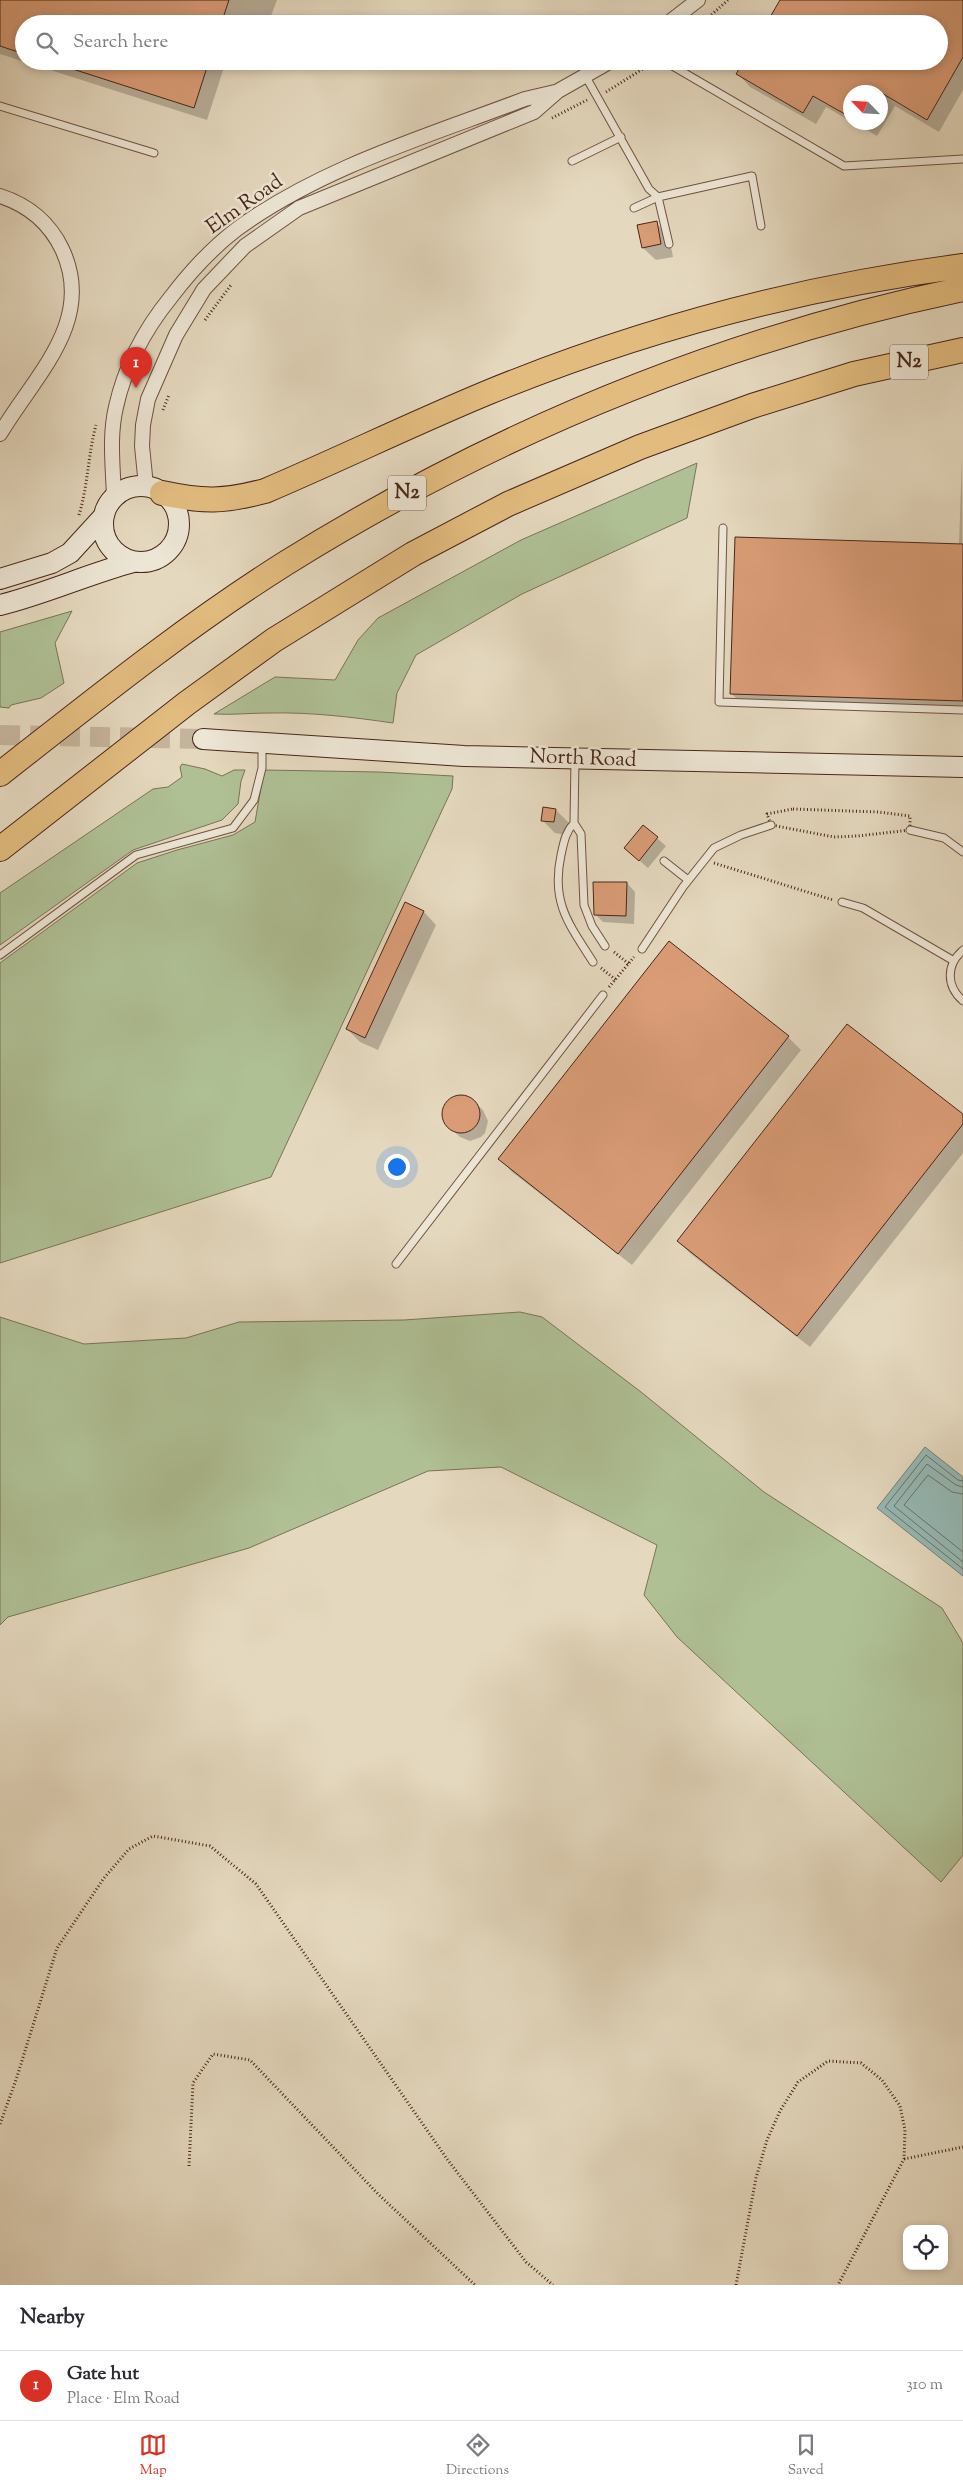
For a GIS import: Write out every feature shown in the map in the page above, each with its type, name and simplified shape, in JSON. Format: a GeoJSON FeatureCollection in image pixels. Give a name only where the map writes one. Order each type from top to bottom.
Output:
{"type":"FeatureCollection","features":[{"type":"Feature","properties":{"kind":"highway"},"geometry":{"type":"LineString","coordinates":[[154,489],[208,501],[232,500],[265,491],[488,392],[575,359],[663,331],[818,290],[963,266]]}},
{"type":"Feature","properties":{"kind":"highway","name":"N2"},"geometry":{"type":"LineString","coordinates":[[0,774],[211,613],[285,564],[379,507],[476,457],[567,414],[660,376],[814,325],[963,289]]}},
{"type":"Feature","properties":{"kind":"highway","name":"N2"},"geometry":{"type":"LineString","coordinates":[[0,849],[187,703],[274,640],[413,554],[508,504],[640,447],[752,406],[854,374],[963,350]]}},
{"type":"Feature","properties":{"kind":"main road"},"geometry":{"type":"LineString","coordinates":[[0,579],[52,563],[70,554],[103,517],[107,506],[114,497],[134,486],[154,489],[172,502],[177,513],[179,526],[176,539],[169,550],[159,558],[146,562],[133,562],[90,574],[35,595],[0,605]]}},
{"type":"Feature","properties":{"kind":"main road"},"geometry":{"type":"LineString","coordinates":[[103,517],[105,539],[111,549],[121,557],[133,562]]}},
{"type":"Feature","properties":{"kind":"main road","name":"North Road"},"geometry":{"type":"LineString","coordinates":[[203,739],[464,756],[963,767]]}},
{"type":"Feature","properties":{"kind":"street"},"geometry":{"type":"LineString","coordinates":[[679,15],[698,0]]}},
{"type":"Feature","properties":{"kind":"street","name":"Elm Road"},"geometry":{"type":"LineString","coordinates":[[114,497],[112,429],[123,384],[132,359],[152,320],[192,271],[236,230],[279,202],[336,171],[525,99],[558,91],[597,70]]}},
{"type":"Feature","properties":{"kind":"street","name":"Elm Road"},"geometry":{"type":"LineString","coordinates":[[154,489],[142,446],[143,425],[148,399],[176,335],[204,289],[245,246],[299,208],[534,112],[558,91]]}},
{"type":"Feature","properties":{"kind":"street"},"geometry":{"type":"LineString","coordinates":[[0,196],[37,214],[56,236],[68,262],[74,295],[68,324],[50,360],[0,434]]}},
{"type":"Feature","properties":{"kind":"lane"},"geometry":{"type":"LineString","coordinates":[[679,70],[844,166],[963,159]]}},
{"type":"Feature","properties":{"kind":"lane"},"geometry":{"type":"LineString","coordinates":[[586,77],[649,189],[658,197],[669,244]]}},
{"type":"Feature","properties":{"kind":"lane"},"geometry":{"type":"LineString","coordinates":[[0,106],[154,153]]}},
{"type":"Feature","properties":{"kind":"lane"},"geometry":{"type":"LineString","coordinates":[[572,161],[621,138]]}},
{"type":"Feature","properties":{"kind":"lane"},"geometry":{"type":"LineString","coordinates":[[634,208],[658,197],[752,176],[761,226]]}},
{"type":"Feature","properties":{"kind":"lane"},"geometry":{"type":"LineString","coordinates":[[723,528],[719,702],[963,710]]}},
{"type":"Feature","properties":{"kind":"lane"},"geometry":{"type":"LineString","coordinates":[[0,955],[136,855],[233,828],[254,800],[262,768],[262,742]]}},
{"type":"Feature","properties":{"kind":"lane"},"geometry":{"type":"LineString","coordinates":[[575,759],[574,823],[582,834],[584,905],[592,926],[605,946]]}},
{"type":"Feature","properties":{"kind":"lane"},"geometry":{"type":"LineString","coordinates":[[574,823],[567,831],[558,870],[558,896],[568,923],[593,962]]}},
{"type":"Feature","properties":{"kind":"lane"},"geometry":{"type":"LineString","coordinates":[[642,949],[688,880],[714,848],[741,835],[771,825]]}},
{"type":"Feature","properties":{"kind":"lane"},"geometry":{"type":"LineString","coordinates":[[910,830],[944,838],[963,852]]}},
{"type":"Feature","properties":{"kind":"lane"},"geometry":{"type":"LineString","coordinates":[[664,861],[688,880]]}},
{"type":"Feature","properties":{"kind":"lane"},"geometry":{"type":"LineString","coordinates":[[842,902],[863,908],[954,961]]}},
{"type":"Feature","properties":{"kind":"lane"},"geometry":{"type":"LineString","coordinates":[[963,950],[954,961],[950,976],[951,986],[963,1001]]}},
{"type":"Feature","properties":{"kind":"lane"},"geometry":{"type":"LineString","coordinates":[[396,1264],[603,995]]}},
{"type":"Feature","properties":{"kind":"path"},"geometry":{"type":"LineString","coordinates":[[711,15],[728,0]]}},
{"type":"Feature","properties":{"kind":"path"},"geometry":{"type":"LineString","coordinates":[[605,92],[640,70]]}},
{"type":"Feature","properties":{"kind":"path"},"geometry":{"type":"LineString","coordinates":[[544,122],[589,100]]}},
{"type":"Feature","properties":{"kind":"path"},"geometry":{"type":"LineString","coordinates":[[204,322],[232,284]]}},
{"type":"Feature","properties":{"kind":"path"},"geometry":{"type":"LineString","coordinates":[[160,418],[169,394]]}},
{"type":"Feature","properties":{"kind":"path"},"geometry":{"type":"LineString","coordinates":[[793,809],[878,812],[910,816],[910,830],[858,836],[834,837],[771,825],[767,814],[793,809]]}},
{"type":"Feature","properties":{"kind":"path"},"geometry":{"type":"LineString","coordinates":[[704,860],[842,902]]}},
{"type":"Feature","properties":{"kind":"path"},"geometry":{"type":"LineString","coordinates":[[605,946],[629,964]]}},
{"type":"Feature","properties":{"kind":"path"},"geometry":{"type":"LineString","coordinates":[[603,995],[642,949]]}},
{"type":"Feature","properties":{"kind":"path"},"geometry":{"type":"LineString","coordinates":[[593,962],[616,980]]}},
{"type":"Feature","properties":{"kind":"path"},"geometry":{"type":"LineString","coordinates":[[0,2124],[58,1948],[104,1878],[129,1849],[153,1836],[210,1846],[256,1884],[447,2159],[526,2262],[553,2285]]}},
{"type":"Feature","properties":{"kind":"path"},"geometry":{"type":"LineString","coordinates":[[189,2166],[193,2083],[213,2054],[250,2060],[378,2194],[475,2285]]}},
{"type":"Feature","properties":{"kind":"path"},"geometry":{"type":"LineString","coordinates":[[736,2285],[756,2178],[767,2140],[780,2111],[798,2082],[828,2061],[861,2063],[882,2080],[900,2106],[905,2130],[904,2159],[838,2285]]}},
{"type":"Feature","properties":{"kind":"path"},"geometry":{"type":"LineString","coordinates":[[904,2159],[963,2147]]}},
{"type":"Feature","properties":{"kind":"green space"},"geometry":{"type":"Polygon","coordinates":[[[697,463],[687,518],[522,594],[416,655],[397,693],[393,723],[300,713],[214,714],[275,677],[335,680],[358,640],[378,618],[521,540],[697,463]]]}},
{"type":"Feature","properties":{"kind":"green space"},"geometry":{"type":"Polygon","coordinates":[[[72,611],[55,643],[64,683],[41,698],[11,705],[9,708],[0,707],[0,632],[72,611]]]}},
{"type":"Feature","properties":{"kind":"green space"},"geometry":{"type":"Polygon","coordinates":[[[182,764],[205,769],[222,776],[234,770],[245,770],[241,781],[238,804],[222,820],[133,850],[0,945],[0,893],[153,789],[168,787],[182,777],[180,767],[182,764]]]}},
{"type":"Feature","properties":{"kind":"green space"},"geometry":{"type":"Polygon","coordinates":[[[264,770],[379,772],[453,776],[452,789],[271,1177],[0,1263],[0,963],[137,863],[233,835],[255,822],[264,770]]]}},
{"type":"Feature","properties":{"kind":"green space"},"geometry":{"type":"Polygon","coordinates":[[[520,1312],[542,1317],[641,1392],[764,1492],[942,1608],[963,1643],[963,1855],[941,1882],[677,1637],[644,1595],[657,1545],[501,1467],[428,1471],[249,1548],[8,1617],[0,1625],[0,1317],[84,1344],[186,1338],[239,1322],[404,1320],[520,1312]]]}},
{"type":"Feature","properties":{"kind":"water"},"geometry":{"type":"Polygon","coordinates":[[[925,1447],[963,1477],[963,1576],[877,1508],[925,1447]]]}},
{"type":"Feature","properties":{"kind":"building"},"geometry":{"type":"Polygon","coordinates":[[[0,0],[229,0],[224,15],[15,15],[15,51],[0,46],[0,0]]]}},
{"type":"Feature","properties":{"kind":"building"},"geometry":{"type":"Polygon","coordinates":[[[780,0],[963,0],[963,57],[927,120],[888,97],[888,85],[843,85],[843,113],[813,96],[803,113],[736,74],[738,70],[948,70],[948,15],[771,15],[780,0]]]}},
{"type":"Feature","properties":{"kind":"building"},"geometry":{"type":"Polygon","coordinates":[[[76,70],[206,70],[194,108],[76,70]]]}},
{"type":"Feature","properties":{"kind":"building"},"geometry":{"type":"Polygon","coordinates":[[[657,221],[661,244],[642,248],[637,225],[657,221]]]}},
{"type":"Feature","properties":{"kind":"building"},"geometry":{"type":"Polygon","coordinates":[[[735,537],[963,544],[963,701],[730,694],[735,537]]]}},
{"type":"Feature","properties":{"kind":"building"},"geometry":{"type":"Polygon","coordinates":[[[543,807],[556,809],[554,822],[541,821],[543,807]]]}},
{"type":"Feature","properties":{"kind":"building"},"geometry":{"type":"Polygon","coordinates":[[[643,825],[658,837],[639,861],[624,848],[643,825]]]}},
{"type":"Feature","properties":{"kind":"building"},"geometry":{"type":"Polygon","coordinates":[[[593,882],[627,882],[626,916],[594,915],[593,882]]]}},
{"type":"Feature","properties":{"kind":"building"},"geometry":{"type":"Polygon","coordinates":[[[405,902],[424,911],[365,1038],[346,1029],[405,902]]]}},
{"type":"Feature","properties":{"kind":"building"},"geometry":{"type":"Polygon","coordinates":[[[669,941],[789,1036],[618,1254],[498,1159],[669,941]]]}},
{"type":"Feature","properties":{"kind":"building"},"geometry":{"type":"Polygon","coordinates":[[[847,1024],[963,1114],[963,1124],[797,1336],[677,1241],[847,1024]]]}},
{"type":"Feature","properties":{"kind":"building"},"geometry":{"type":"Polygon","coordinates":[[[461,1095],[475,1100],[480,1114],[475,1128],[461,1133],[447,1128],[442,1114],[447,1100],[461,1095]]]}},
{"type":"Feature","properties":{"kind":"tunnel"},"geometry":{"type":"LineString","coordinates":[[0,735],[203,739]]}},
{"type":"Feature","properties":{"kind":"place","name":"Gate hut"},"geometry":{"type":"Point","coordinates":[136,388]}}]}
